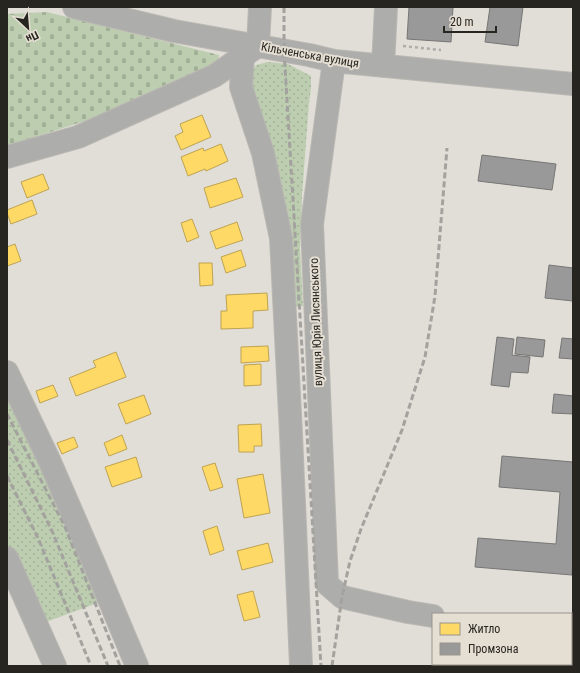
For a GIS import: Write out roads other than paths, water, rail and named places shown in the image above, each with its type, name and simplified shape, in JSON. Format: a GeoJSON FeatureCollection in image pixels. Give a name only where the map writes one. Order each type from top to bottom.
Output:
{"type":"FeatureCollection","features":[{"type":"Feature","properties":{"kind":"street","name":"Кільченська вулиця"},"geometry":{"type":"LineString","coordinates":[[74,7],[251,51],[309,55],[334,61],[573,84]]}},
{"type":"Feature","properties":{"kind":"street"},"geometry":{"type":"LineString","coordinates":[[260,7],[251,51],[241,87],[264,152],[281,238],[301,666]]}},
{"type":"Feature","properties":{"kind":"street"},"geometry":{"type":"LineString","coordinates":[[383,66],[386,7]]}},
{"type":"Feature","properties":{"kind":"street"},"geometry":{"type":"LineString","coordinates":[[7,157],[78,137],[214,76],[251,51]]}},
{"type":"Feature","properties":{"kind":"street","name":"вулиця Юрія Лисянського"},"geometry":{"type":"LineString","coordinates":[[334,61],[312,224],[327,584],[342,597],[432,616]]}},
{"type":"Feature","properties":{"kind":"street"},"geometry":{"type":"LineString","coordinates":[[7,372],[50,462],[137,666]]}},
{"type":"Feature","properties":{"kind":"street"},"geometry":{"type":"LineString","coordinates":[[7,558],[55,666]]}},
{"type":"Feature","properties":{"kind":"railway"},"geometry":{"type":"LineString","coordinates":[[284,7],[284,50],[321,666]]}},
{"type":"Feature","properties":{"kind":"railway"},"geometry":{"type":"LineString","coordinates":[[332,666],[342,597],[350,561],[361,529],[402,430],[425,357],[435,296],[447,148]]}},
{"type":"Feature","properties":{"kind":"railway"},"geometry":{"type":"LineString","coordinates":[[7,414],[65,527],[120,666]]}},
{"type":"Feature","properties":{"kind":"railway"},"geometry":{"type":"LineString","coordinates":[[7,440],[52,531],[108,666]]}},
{"type":"Feature","properties":{"kind":"railway"},"geometry":{"type":"LineString","coordinates":[[7,476],[38,538],[91,666]]}}]}
